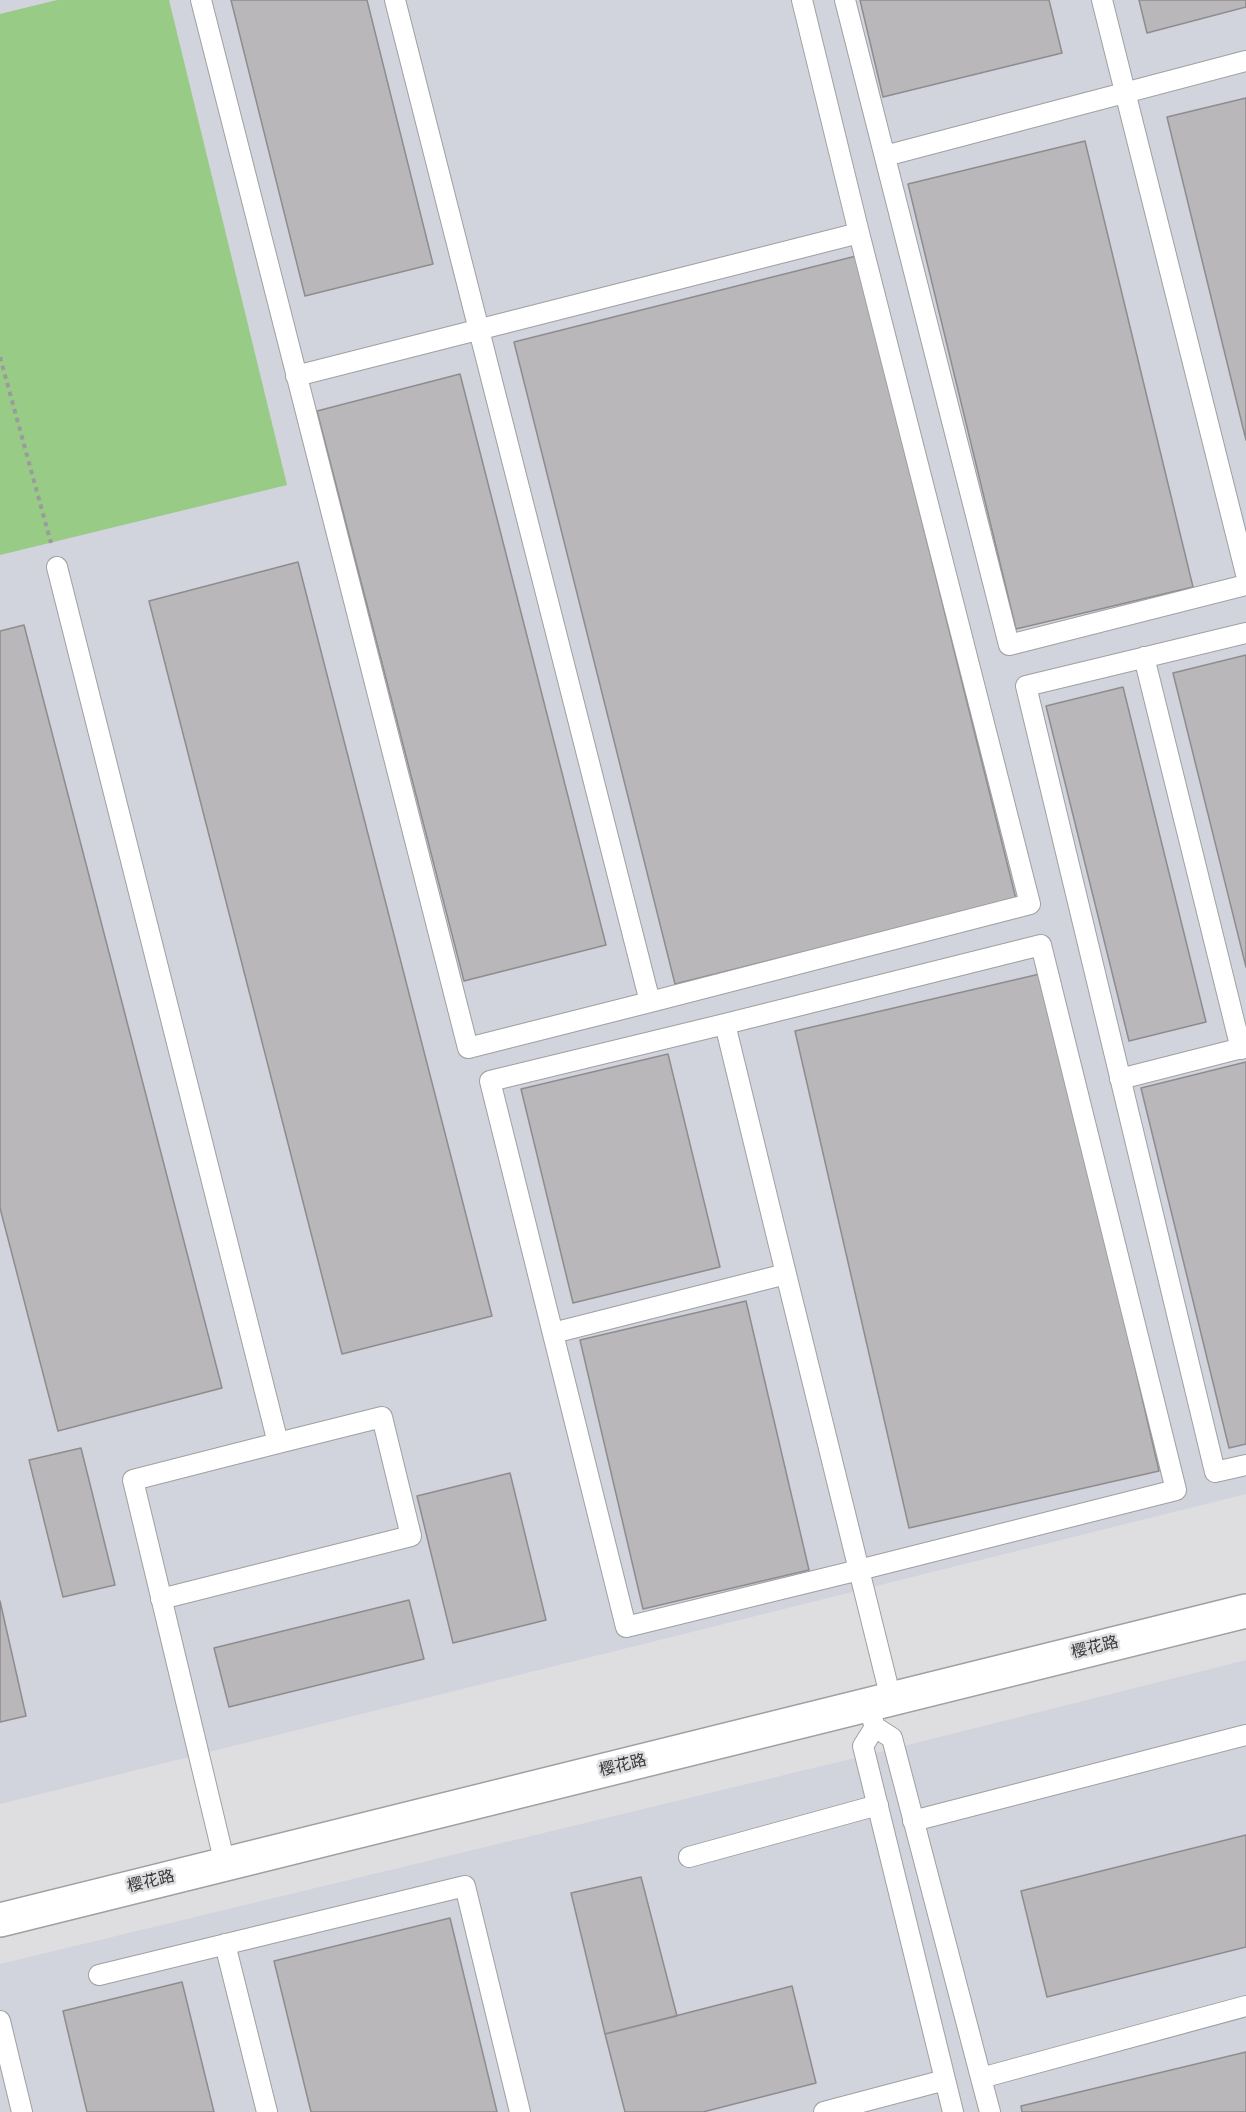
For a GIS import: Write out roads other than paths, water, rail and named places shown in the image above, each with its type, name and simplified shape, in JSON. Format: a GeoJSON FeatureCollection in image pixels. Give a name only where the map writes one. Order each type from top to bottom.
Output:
{"type":"FeatureCollection","features":[{"type":"Feature","properties":{"kind":"street","name":"樱花路"},"geometry":{"type":"LineString","coordinates":[[0,1920],[225,1864],[878,1710],[1246,1611]]}},
{"type":"Feature","properties":{"kind":"lane"},"geometry":{"type":"LineString","coordinates":[[201,0],[468,1048],[1030,904],[802,0]]}},
{"type":"Feature","properties":{"kind":"lane"},"geometry":{"type":"LineString","coordinates":[[395,0],[650,1002]]}},
{"type":"Feature","properties":{"kind":"lane"},"geometry":{"type":"LineString","coordinates":[[845,0],[1009,645],[1246,585]]}},
{"type":"Feature","properties":{"kind":"lane"},"geometry":{"type":"LineString","coordinates":[[1102,0],[1246,574]]}},
{"type":"Feature","properties":{"kind":"lane"},"geometry":{"type":"LineString","coordinates":[[885,156],[1246,62]]}},
{"type":"Feature","properties":{"kind":"lane"},"geometry":{"type":"LineString","coordinates":[[296,376],[859,233]]}},
{"type":"Feature","properties":{"kind":"lane"},"geometry":{"type":"LineString","coordinates":[[57,567],[278,1443]]}},
{"type":"Feature","properties":{"kind":"lane"},"geometry":{"type":"LineString","coordinates":[[1246,633],[1026,686],[1215,1472],[1246,1465]]}},
{"type":"Feature","properties":{"kind":"lane"},"geometry":{"type":"LineString","coordinates":[[1120,1079],[1243,1048],[1144,657]]}},
{"type":"Feature","properties":{"kind":"lane"},"geometry":{"type":"LineString","coordinates":[[1041,945],[1176,1490],[626,1627],[490,1081],[724,1024],[1041,945]]}},
{"type":"Feature","properties":{"kind":"lane"},"geometry":{"type":"LineString","coordinates":[[724,1024],[859,1570],[878,1710],[891,1738],[990,2112]]}},
{"type":"Feature","properties":{"kind":"lane"},"geometry":{"type":"LineString","coordinates":[[553,1333],[786,1275]]}},
{"type":"Feature","properties":{"kind":"lane"},"geometry":{"type":"LineString","coordinates":[[161,1599],[411,1536],[382,1417],[133,1480],[161,1599],[225,1864]]}},
{"type":"Feature","properties":{"kind":"lane"},"geometry":{"type":"LineString","coordinates":[[878,1710],[863,1746],[953,2112]]}},
{"type":"Feature","properties":{"kind":"lane"},"geometry":{"type":"LineString","coordinates":[[913,1821],[1246,1735]]}},
{"type":"Feature","properties":{"kind":"lane"},"geometry":{"type":"LineString","coordinates":[[689,1857],[878,1805]]}},
{"type":"Feature","properties":{"kind":"lane"},"geometry":{"type":"LineString","coordinates":[[99,1975],[465,1886],[520,2112]]}},
{"type":"Feature","properties":{"kind":"lane"},"geometry":{"type":"LineString","coordinates":[[225,1944],[267,2112]]}},
{"type":"Feature","properties":{"kind":"lane"},"geometry":{"type":"LineString","coordinates":[[981,2078],[1246,2006]]}},
{"type":"Feature","properties":{"kind":"lane"},"geometry":{"type":"LineString","coordinates":[[0,2021],[22,2112]]}},
{"type":"Feature","properties":{"kind":"lane"},"geometry":{"type":"LineString","coordinates":[[824,2112],[945,2080]]}}]}
